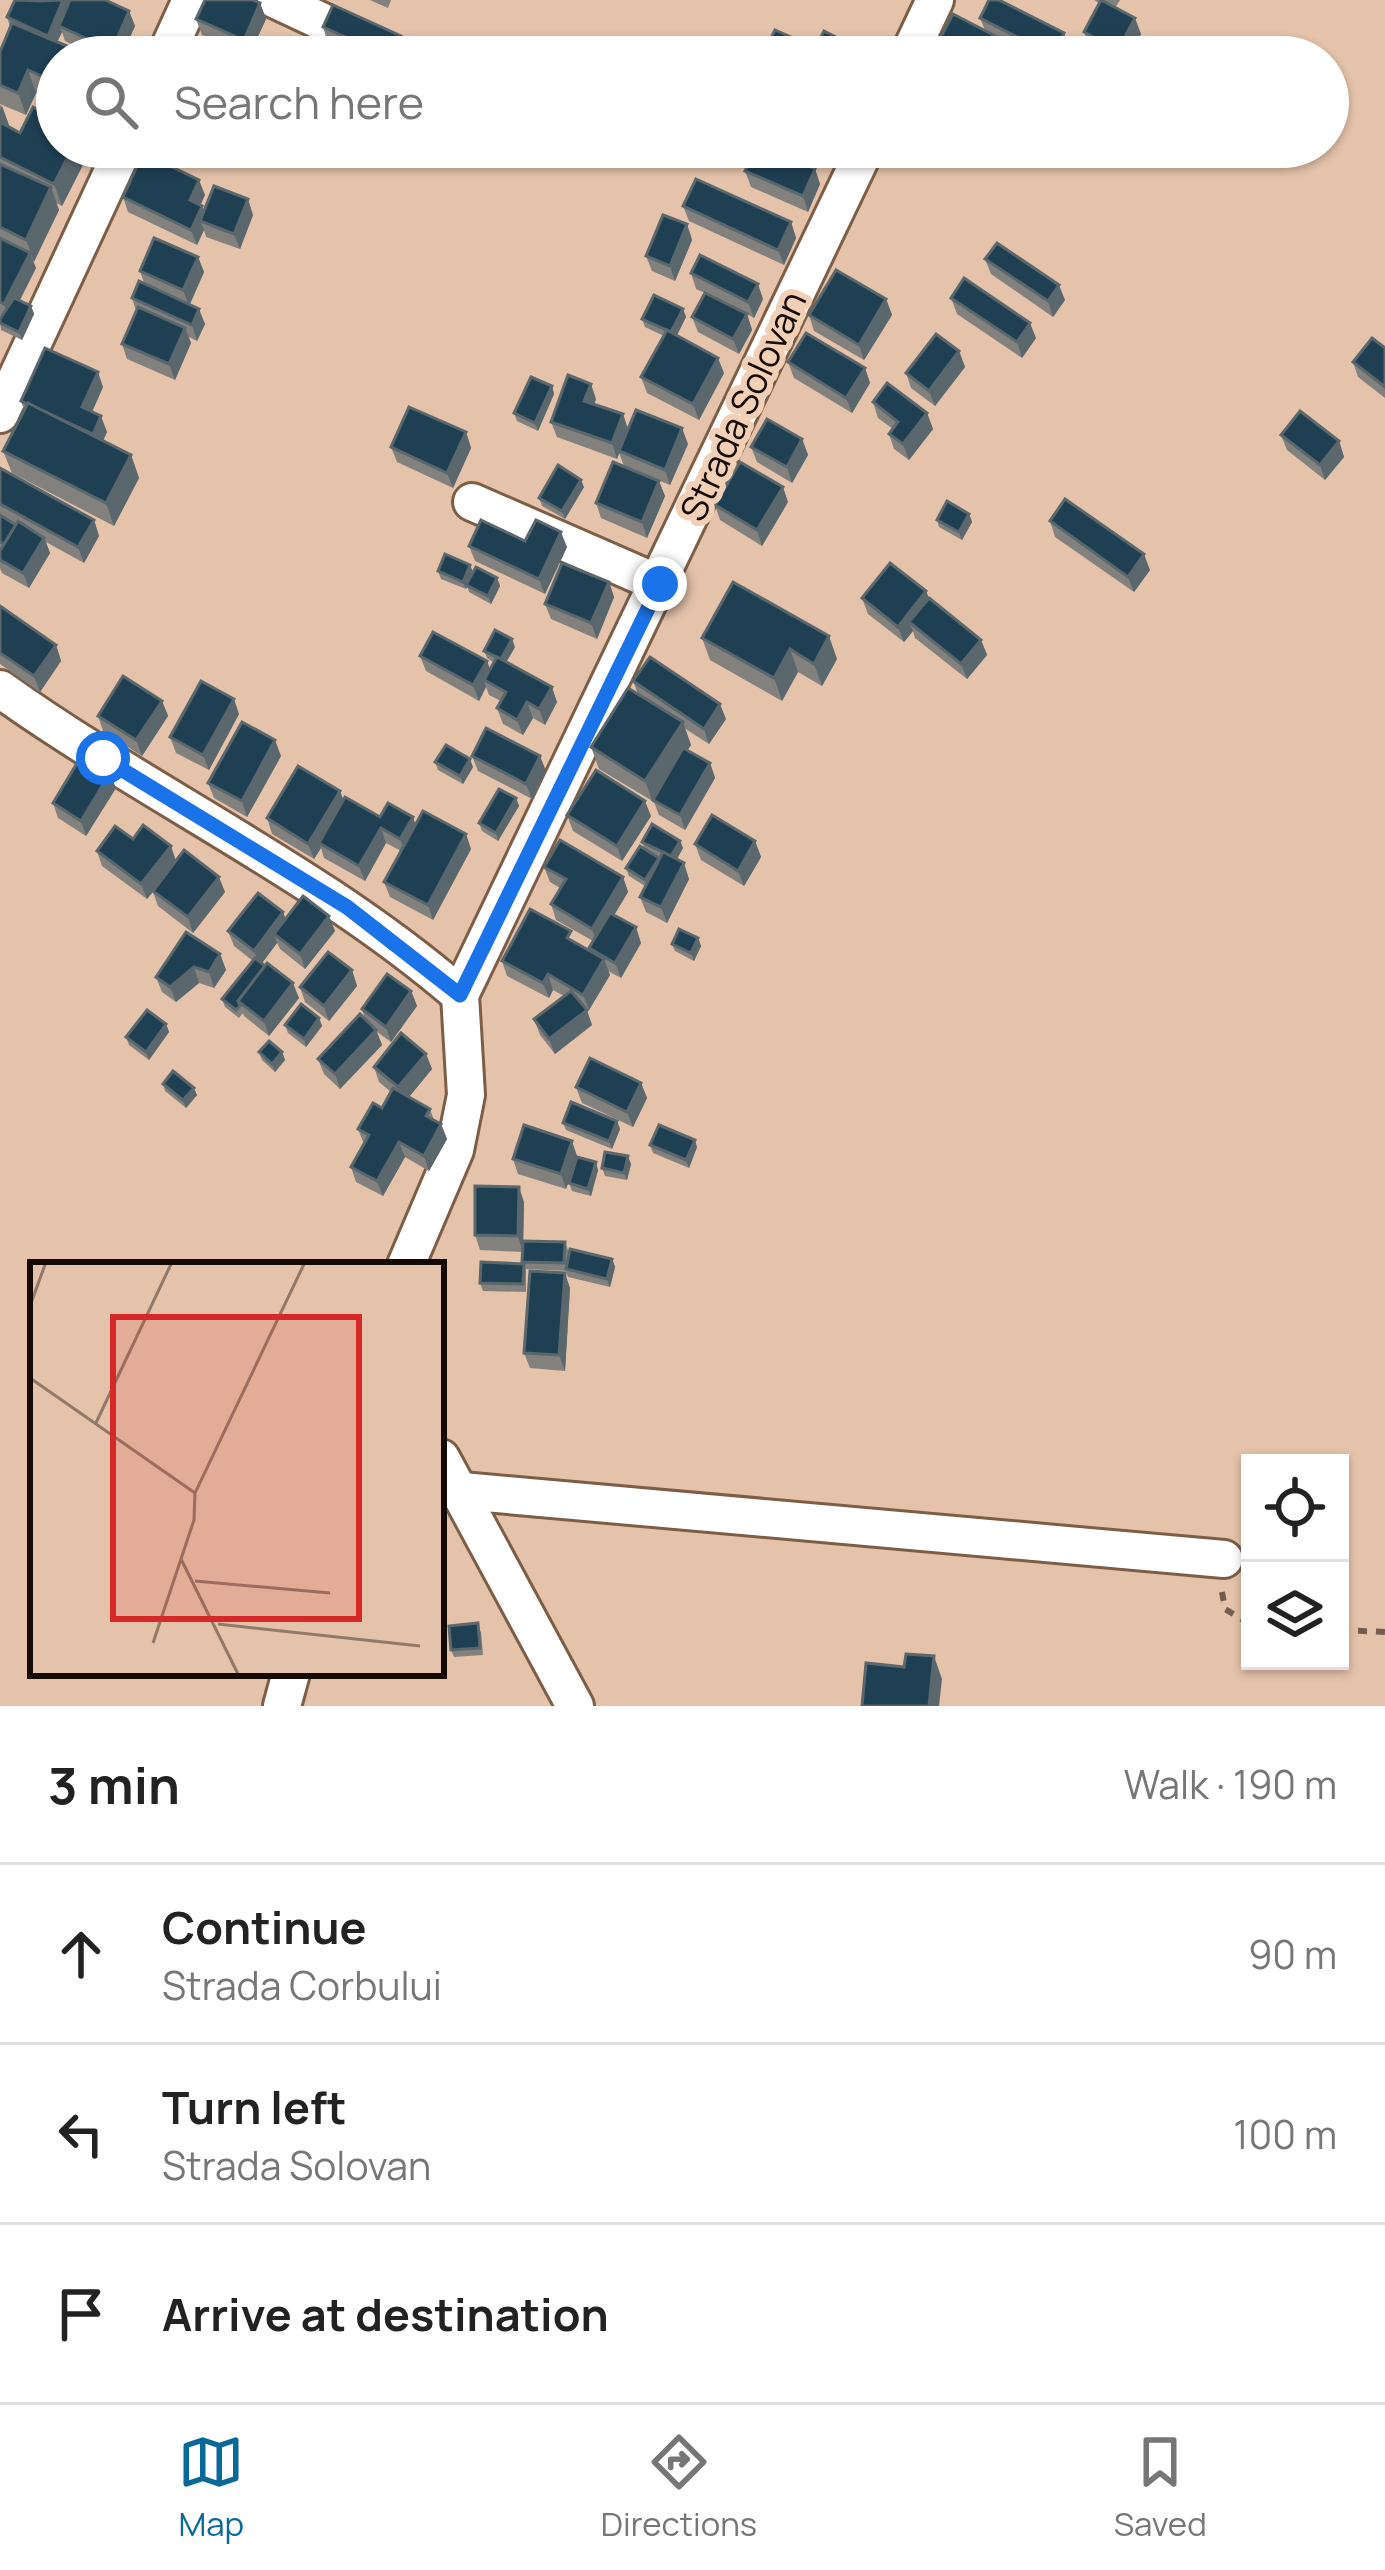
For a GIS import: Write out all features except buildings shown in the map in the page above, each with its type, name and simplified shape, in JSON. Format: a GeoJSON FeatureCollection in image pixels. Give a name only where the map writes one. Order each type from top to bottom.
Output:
{"type":"FeatureCollection","features":[{"type":"Feature","properties":{"kind":"street"},"geometry":{"type":"LineString","coordinates":[[174,36],[190,0]]}},
{"type":"Feature","properties":{"kind":"street"},"geometry":{"type":"LineString","coordinates":[[276,0],[323,22]]}},
{"type":"Feature","properties":{"kind":"street"},"geometry":{"type":"LineString","coordinates":[[918,36],[935,0]]}},
{"type":"Feature","properties":{"kind":"street"},"geometry":{"type":"LineString","coordinates":[[0,414],[114,168]]}},
{"type":"Feature","properties":{"kind":"street","name":"Strada Solovan"},"geometry":{"type":"LineString","coordinates":[[407,1262],[455,1150],[466,1096],[460,995],[856,168]]}},
{"type":"Feature","properties":{"kind":"street"},"geometry":{"type":"LineString","coordinates":[[472,502],[660,584]]}},
{"type":"Feature","properties":{"kind":"street"},"geometry":{"type":"LineString","coordinates":[[0,688],[68,737],[347,907],[460,995]]}},
{"type":"Feature","properties":{"kind":"street"},"geometry":{"type":"LineString","coordinates":[[444,1463],[575,1706]]}},
{"type":"Feature","properties":{"kind":"street"},"geometry":{"type":"LineString","coordinates":[[462,1491],[1224,1559]]}},
{"type":"Feature","properties":{"kind":"street"},"geometry":{"type":"LineString","coordinates":[[282,1706],[290,1676]]}},
{"type":"Feature","properties":{"kind":"path"},"geometry":{"type":"LineString","coordinates":[[1224,1559],[1225,1610],[1241,1619]]}},
{"type":"Feature","properties":{"kind":"path"},"geometry":{"type":"LineString","coordinates":[[1349,1630],[1385,1632]]}},
{"type":"Feature","properties":{"kind":"route"},"geometry":{"type":"LineString","coordinates":[[103,758],[347,907],[460,995],[660,584]]}}]}
